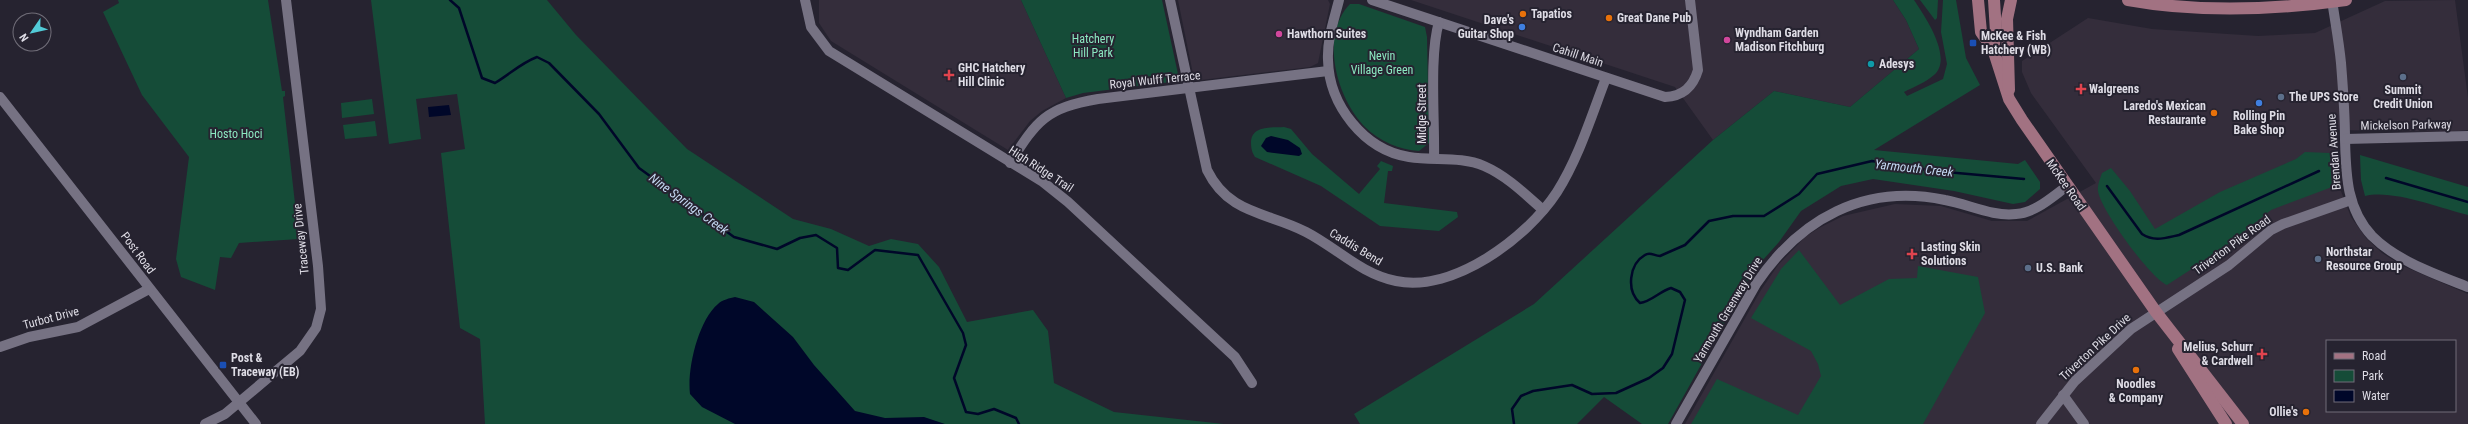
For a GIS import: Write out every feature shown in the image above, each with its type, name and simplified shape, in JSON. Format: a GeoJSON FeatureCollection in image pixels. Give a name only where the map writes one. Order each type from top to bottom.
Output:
{"type":"FeatureCollection","features":[{"type":"Feature","properties":{"kind":"main road","name":"McKee Road"},"geometry":{"type":"LineString","coordinates":[[1978,0],[1981,32],[1993,49],[2009,99],[2066,187],[2156,312],[2243,424]]}},
{"type":"Feature","properties":{"kind":"main road","name":"McKee Road"},"geometry":{"type":"LineString","coordinates":[[1993,49],[1996,32],[1994,0]]}},
{"type":"Feature","properties":{"kind":"main road"},"geometry":{"type":"LineString","coordinates":[[2009,99],[2007,19],[2011,0]]}},
{"type":"Feature","properties":{"kind":"main road"},"geometry":{"type":"LineString","coordinates":[[2128,0],[2218,9],[2346,0]]}},
{"type":"Feature","properties":{"kind":"main road","name":"McKee Road"},"geometry":{"type":"LineString","coordinates":[[2156,312],[2226,424]]}},
{"type":"Feature","properties":{"kind":"street","name":"Traceway Drive"},"geometry":{"type":"LineString","coordinates":[[205,424],[225,414],[300,351],[316,328],[321,309],[318,266],[286,0]]}},
{"type":"Feature","properties":{"kind":"street","name":"High Ridge Trail"},"geometry":{"type":"LineString","coordinates":[[805,0],[811,27],[829,50],[1043,182],[1121,249],[1235,357],[1252,383]]}},
{"type":"Feature","properties":{"kind":"street","name":"Caddis Bend"},"geometry":{"type":"LineString","coordinates":[[1170,0],[1207,170],[1224,194],[1249,211],[1300,229],[1361,268],[1383,278],[1409,283],[1429,283],[1459,274],[1509,241],[1543,210],[1558,190],[1584,138],[1606,78]]}},
{"type":"Feature","properties":{"kind":"street"},"geometry":{"type":"LineString","coordinates":[[1339,0],[1329,38],[1328,71],[1344,111],[1364,136],[1396,154],[1484,166],[1514,185],[1543,210]]}},
{"type":"Feature","properties":{"kind":"street","name":"Cahill Main"},"geometry":{"type":"LineString","coordinates":[[1372,0],[1665,97],[1679,95],[1687,90],[1695,79],[1698,70],[1690,0]]}},
{"type":"Feature","properties":{"kind":"street","name":"Brendan Avenue"},"geometry":{"type":"LineString","coordinates":[[2332,1],[2341,63],[2346,181],[2351,200],[2360,220],[2372,235],[2385,247],[2401,257],[2468,287]]}},
{"type":"Feature","properties":{"kind":"street","name":"Midge Street"},"geometry":{"type":"LineString","coordinates":[[1434,158],[1435,58],[1436,32],[1439,22]]}},
{"type":"Feature","properties":{"kind":"street","name":"Royal Wulff Terrace"},"geometry":{"type":"LineString","coordinates":[[1010,163],[1031,130],[1048,115],[1064,106],[1098,99],[1328,71]]}},
{"type":"Feature","properties":{"kind":"street","name":"Post Road"},"geometry":{"type":"LineString","coordinates":[[0,97],[256,424]]}},
{"type":"Feature","properties":{"kind":"street","name":"Mickelson Parkway"},"geometry":{"type":"LineString","coordinates":[[2345,139],[2468,136]]}},
{"type":"Feature","properties":{"kind":"street","name":"Yarmouth Greenway Drive"},"geometry":{"type":"LineString","coordinates":[[1676,424],[1770,262],[1808,227],[1831,213],[1852,205],[1904,195],[1926,196],[1992,212],[2017,214],[2042,204],[2066,187]]}},
{"type":"Feature","properties":{"kind":"street","name":"Triverton Pike Road"},"geometry":{"type":"LineString","coordinates":[[2156,312],[2230,265],[2272,230],[2283,224],[2351,200]]}},
{"type":"Feature","properties":{"kind":"street","name":"Turbot Drive"},"geometry":{"type":"LineString","coordinates":[[0,347],[29,336],[78,327],[149,289]]}},
{"type":"Feature","properties":{"kind":"street","name":"Triverton Pike Drive"},"geometry":{"type":"LineString","coordinates":[[2041,424],[2063,395],[2088,368],[2131,328],[2156,312]]}},
{"type":"Feature","properties":{"kind":"street"},"geometry":{"type":"LineString","coordinates":[[2063,395],[2084,424]]}},
{"type":"Feature","properties":{"kind":"shaded area"},"geometry":{"type":"Polygon","coordinates":[[[819,0],[1021,0],[1066,98],[1042,111],[1030,121],[1008,150],[831,41],[819,23],[819,0]]]}},
{"type":"Feature","properties":{"kind":"shaded area"},"geometry":{"type":"Polygon","coordinates":[[[1178,0],[1328,0],[1330,4],[1318,63],[1310,67],[1201,80],[1193,74],[1178,0]]]}},
{"type":"Feature","properties":{"kind":"shaded area"},"geometry":{"type":"Polygon","coordinates":[[[1411,0],[1893,0],[1906,20],[1919,49],[1850,107],[1774,91],[1713,140],[1675,87],[1411,0]]]}},
{"type":"Feature","properties":{"kind":"shaded area"},"geometry":{"type":"Polygon","coordinates":[[[2455,0],[2468,98],[2468,130],[2450,132],[2337,130],[2338,167],[2339,186],[2351,217],[2366,238],[2382,253],[2403,266],[2468,294],[2468,424],[1685,424],[1761,290],[1778,265],[1805,237],[1819,228],[1843,216],[1895,204],[1941,206],[1992,221],[2027,221],[2096,183],[2031,93],[2022,72],[2022,61],[2088,18],[2152,29],[2258,36],[2315,33],[2385,1],[2455,0]]]}},
{"type":"Feature","properties":{"kind":"green space","name":"Hosto Hoci"},"geometry":{"type":"Polygon","coordinates":[[[118,0],[268,0],[282,91],[285,91],[285,96],[283,97],[299,239],[239,243],[231,258],[220,257],[215,290],[181,277],[176,259],[189,157],[142,95],[103,12],[119,3],[118,0]]]}},
{"type":"Feature","properties":{"kind":"green space"},"geometry":{"type":"Polygon","coordinates":[[[371,0],[547,0],[576,35],[687,149],[793,219],[831,229],[869,246],[891,239],[918,244],[939,267],[967,322],[1033,310],[1048,331],[1054,383],[1114,412],[1224,424],[485,424],[480,339],[460,328],[441,153],[465,149],[457,94],[416,99],[421,139],[389,144],[371,0]]]}},
{"type":"Feature","properties":{"kind":"green space","name":"Hatchery Hill Park"},"geometry":{"type":"Polygon","coordinates":[[[1021,0],[1162,0],[1178,74],[1171,82],[1083,93],[1066,98],[1021,0]]]}},
{"type":"Feature","properties":{"kind":"green space"},"geometry":{"type":"Polygon","coordinates":[[[1893,0],[1914,0],[1930,26],[1939,48],[1941,58],[1939,68],[1934,75],[1904,92],[1907,96],[1943,79],[1947,64],[1941,32],[1943,0],[1956,0],[1966,58],[1980,85],[1874,150],[2018,164],[2025,160],[2040,182],[2040,189],[2025,202],[2013,204],[1954,191],[1873,179],[1841,186],[1801,211],[1779,242],[1754,270],[1668,424],[1642,424],[1604,397],[1577,424],[1360,424],[1354,414],[1534,304],[1713,140],[1774,91],[1850,107],[1919,49],[1906,20],[1893,0]]]}},
{"type":"Feature","properties":{"kind":"green space"},"geometry":{"type":"Polygon","coordinates":[[[1920,0],[1938,0],[1937,18],[1935,20],[1920,0]]]}},
{"type":"Feature","properties":{"kind":"green space","name":"Nevin Village Green"},"geometry":{"type":"Polygon","coordinates":[[[1350,4],[1359,4],[1425,27],[1427,37],[1429,143],[1419,151],[1397,147],[1377,137],[1365,127],[1355,115],[1346,100],[1335,67],[1334,50],[1335,33],[1341,17],[1350,4]]]}},
{"type":"Feature","properties":{"kind":"green space"},"geometry":{"type":"Polygon","coordinates":[[[372,99],[374,114],[342,118],[341,103],[372,99]]]}},
{"type":"Feature","properties":{"kind":"green space"},"geometry":{"type":"Polygon","coordinates":[[[375,121],[377,136],[345,139],[343,125],[375,121]]]}},
{"type":"Feature","properties":{"kind":"green space"},"geometry":{"type":"Polygon","coordinates":[[[1284,127],[1291,129],[1312,154],[1359,194],[1380,169],[1377,166],[1381,161],[1393,166],[1392,171],[1388,171],[1384,203],[1457,212],[1458,217],[1439,231],[1380,226],[1321,186],[1255,157],[1251,142],[1255,133],[1263,128],[1284,127]]]}},
{"type":"Feature","properties":{"kind":"green space"},"geometry":{"type":"Polygon","coordinates":[[[2305,152],[2330,153],[2332,187],[2271,210],[2221,250],[2167,285],[2150,270],[2127,242],[2107,212],[2098,191],[2098,185],[2102,173],[2111,168],[2130,191],[2155,229],[2220,192],[2296,159],[2305,152]]]}},
{"type":"Feature","properties":{"kind":"green space"},"geometry":{"type":"Polygon","coordinates":[[[2360,155],[2468,187],[2468,215],[2402,197],[2389,195],[2365,196],[2361,180],[2360,155]]]}},
{"type":"Feature","properties":{"kind":"green space"},"geometry":{"type":"Polygon","coordinates":[[[1799,250],[1840,305],[1889,279],[1917,278],[1918,266],[1978,277],[1985,313],[1923,424],[1691,424],[1717,379],[1798,415],[1821,376],[1818,364],[1811,351],[1751,318],[1781,269],[1799,250]]]}},
{"type":"Feature","properties":{"kind":"water"},"geometry":{"type":"Polygon","coordinates":[[[449,105],[451,115],[429,117],[428,107],[449,105]]]}},
{"type":"Feature","properties":{"kind":"water"},"geometry":{"type":"Polygon","coordinates":[[[1271,136],[1288,140],[1300,148],[1302,154],[1299,156],[1267,152],[1261,146],[1266,138],[1271,136]]]}},
{"type":"Feature","properties":{"kind":"water"},"geometry":{"type":"Polygon","coordinates":[[[735,297],[754,302],[793,337],[814,365],[855,411],[885,418],[924,417],[945,424],[735,424],[702,407],[690,394],[690,372],[695,346],[711,312],[722,301],[735,297]]]}},
{"type":"Feature","properties":{"kind":"waterway","name":"Nine Springs Creek"},"geometry":{"type":"LineString","coordinates":[[450,0],[459,8],[482,78],[495,83],[521,65],[537,57],[549,63],[599,114],[639,168],[734,237],[777,249],[800,238],[816,235],[837,248],[838,268],[848,270],[875,250],[918,255],[963,333],[966,345],[954,378],[966,412],[978,414],[994,409],[1016,418],[1019,424]]}},
{"type":"Feature","properties":{"kind":"waterway","name":"Yarmouth Creek"},"geometry":{"type":"LineString","coordinates":[[1514,424],[1512,409],[1521,396],[1533,391],[1572,385],[1592,394],[1616,393],[1649,378],[1663,368],[1672,354],[1685,300],[1680,292],[1671,288],[1663,291],[1648,301],[1640,303],[1636,298],[1631,285],[1633,271],[1640,259],[1647,254],[1660,256],[1685,245],[1709,221],[1733,216],[1764,216],[1799,194],[1817,174],[1872,161],[1935,171],[2024,179]]}},
{"type":"Feature","properties":{"kind":"waterway"},"geometry":{"type":"LineString","coordinates":[[2107,186],[2142,234],[2151,238],[2160,239],[2179,235],[2319,171]]}},
{"type":"Feature","properties":{"kind":"waterway"},"geometry":{"type":"LineString","coordinates":[[2386,178],[2468,202]]}},
{"type":"Feature","properties":{"kind":"place","name":"Tapatios"},"geometry":{"type":"Point","coordinates":[1523,14]}},
{"type":"Feature","properties":{"kind":"place","name":"Great Dane Pub"},"geometry":{"type":"Point","coordinates":[1609,18]}},
{"type":"Feature","properties":{"kind":"place","name":"Dave's Guitar Shop"},"geometry":{"type":"Point","coordinates":[1522,27]}},
{"type":"Feature","properties":{"kind":"place","name":"Hawthorn Suites"},"geometry":{"type":"Point","coordinates":[1279,34]}},
{"type":"Feature","properties":{"kind":"place","name":"Wyndham Garden Madison Fitchburg"},"geometry":{"type":"Point","coordinates":[1727,40]}},
{"type":"Feature","properties":{"kind":"place","name":"McKee & Fish Hatchery (WB)"},"geometry":{"type":"Point","coordinates":[1973,43]}},
{"type":"Feature","properties":{"kind":"place","name":"Adesys"},"geometry":{"type":"Point","coordinates":[1871,64]}},
{"type":"Feature","properties":{"kind":"place","name":"GHC Hatchery Hill Clinic"},"geometry":{"type":"Point","coordinates":[949,75]}},
{"type":"Feature","properties":{"kind":"place","name":"Summit Credit Union"},"geometry":{"type":"Point","coordinates":[2403,77]}},
{"type":"Feature","properties":{"kind":"place","name":"Walgreens"},"geometry":{"type":"Point","coordinates":[2081,89]}},
{"type":"Feature","properties":{"kind":"place","name":"The UPS Store"},"geometry":{"type":"Point","coordinates":[2281,97]}},
{"type":"Feature","properties":{"kind":"place","name":"Rolling Pin Bake Shop"},"geometry":{"type":"Point","coordinates":[2259,103]}},
{"type":"Feature","properties":{"kind":"place","name":"Laredo's Mexican Restaurante"},"geometry":{"type":"Point","coordinates":[2214,113]}},
{"type":"Feature","properties":{"kind":"place","name":"Lasting Skin Solutions"},"geometry":{"type":"Point","coordinates":[1912,254]}},
{"type":"Feature","properties":{"kind":"place","name":"Northstar Resource Group"},"geometry":{"type":"Point","coordinates":[2318,259]}},
{"type":"Feature","properties":{"kind":"place","name":"U.S. Bank"},"geometry":{"type":"Point","coordinates":[2028,268]}},
{"type":"Feature","properties":{"kind":"place","name":"Melius, Schurr & Cardwell"},"geometry":{"type":"Point","coordinates":[2262,354]}},
{"type":"Feature","properties":{"kind":"place","name":"Post & Traceway (EB)"},"geometry":{"type":"Point","coordinates":[223,365]}},
{"type":"Feature","properties":{"kind":"place","name":"Noodles & Company"},"geometry":{"type":"Point","coordinates":[2136,370]}},
{"type":"Feature","properties":{"kind":"place","name":"Ollie's"},"geometry":{"type":"Point","coordinates":[2306,412]}}]}
